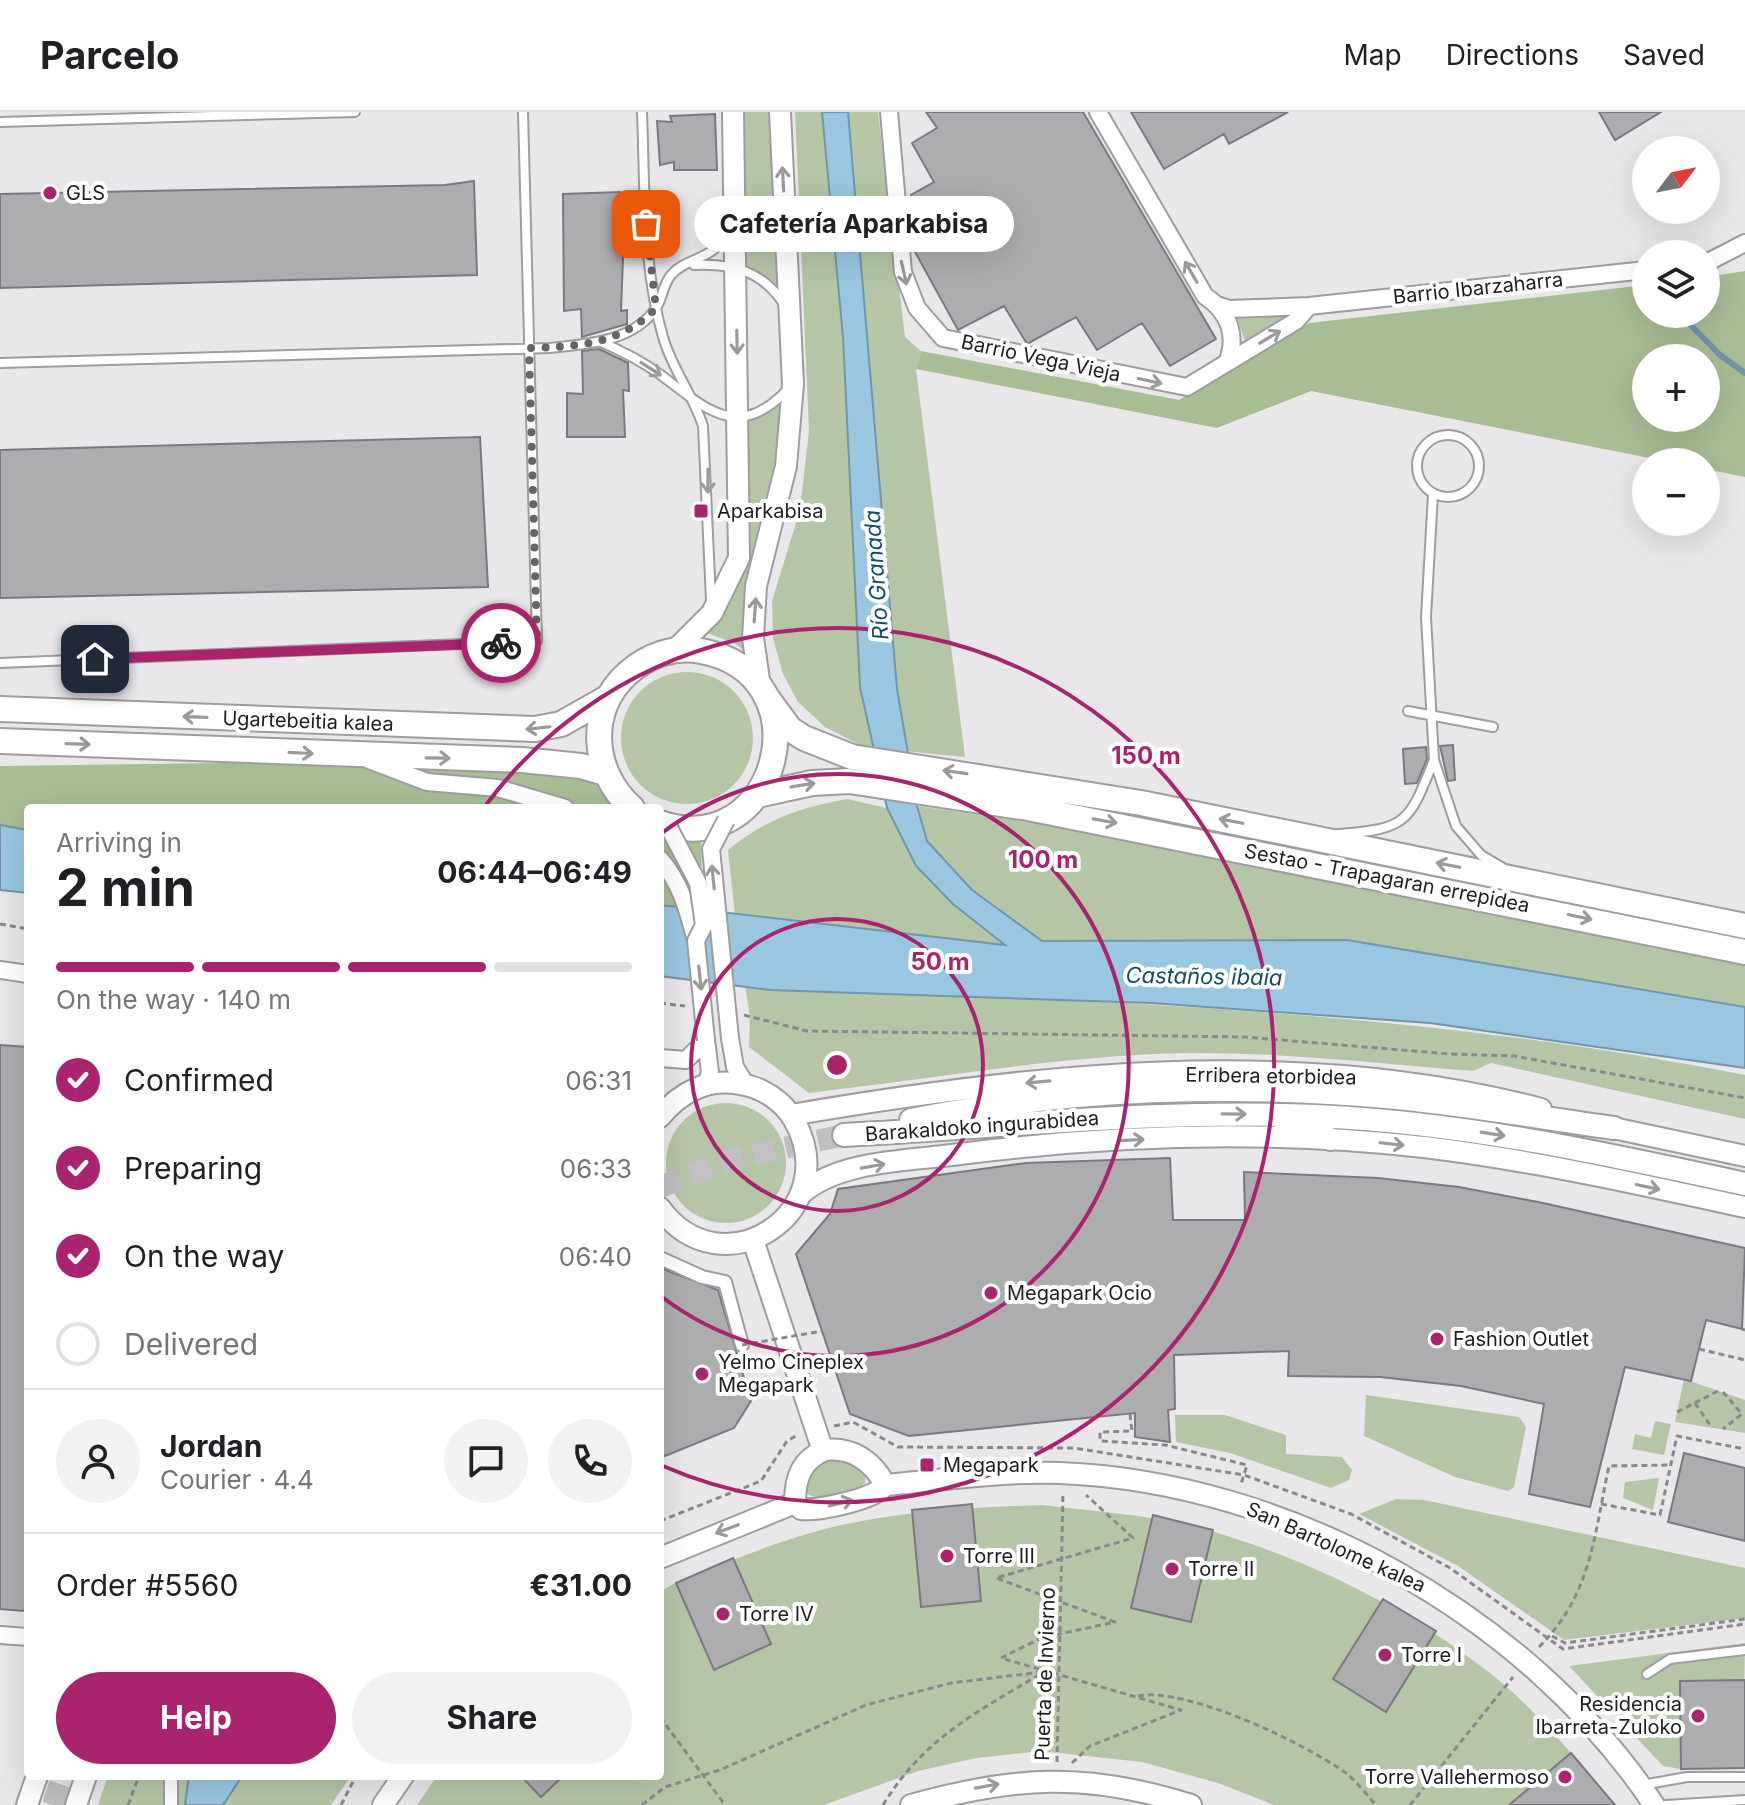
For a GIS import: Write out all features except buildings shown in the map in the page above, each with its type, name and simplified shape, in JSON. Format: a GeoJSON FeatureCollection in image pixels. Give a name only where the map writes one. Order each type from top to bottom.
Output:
{"type":"FeatureCollection","features":[{"type":"Feature","properties":{"kind":"main road","name":"Sestao - Trapagaran errepidea"},"geometry":{"type":"LineString","coordinates":[[675,650],[714,653],[747,673],[790,729],[804,738],[852,757],[1032,783],[1745,926]]}},
{"type":"Feature","properties":{"kind":"main road"},"geometry":{"type":"LineString","coordinates":[[629,804],[605,773],[599,734],[609,697],[636,666],[675,650]]}},
{"type":"Feature","properties":{"kind":"main road"},"geometry":{"type":"LineString","coordinates":[[664,825],[701,827],[726,820],[757,795],[772,767],[777,736],[763,691]]}},
{"type":"Feature","properties":{"kind":"main road","name":"Ugartebeitia kalea"},"geometry":{"type":"LineString","coordinates":[[0,709],[535,729],[561,724],[609,697]]}},
{"type":"Feature","properties":{"kind":"main road","name":"Ugartebeitia kalea"},"geometry":{"type":"LineString","coordinates":[[0,741],[360,757],[522,760],[581,766],[605,773]]}},
{"type":"Feature","properties":{"kind":"main road","name":"Sestao - Trapagaran errepidea"},"geometry":{"type":"LineString","coordinates":[[757,795],[812,783],[849,781],[1028,808],[1745,952]]}},
{"type":"Feature","properties":{"kind":"main road","name":"Barakaldoko ingurabidea"},"geometry":{"type":"LineString","coordinates":[[1614,1128],[1393,1098],[1256,1092],[1127,1094],[985,1105],[844,1135],[1091,1119],[1268,1115],[1402,1122],[1478,1131],[1745,1184]]}},
{"type":"Feature","properties":{"kind":"main road"},"geometry":{"type":"LineString","coordinates":[[1268,1115],[1330,1139]]}},
{"type":"Feature","properties":{"kind":"street"},"geometry":{"type":"LineString","coordinates":[[675,650],[691,638],[712,613],[739,558],[733,112]]}},
{"type":"Feature","properties":{"kind":"street"},"geometry":{"type":"LineString","coordinates":[[763,691],[753,638],[756,586],[786,466],[793,384],[780,112]]}},
{"type":"Feature","properties":{"kind":"street","name":"Barrio Vega Vieja"},"geometry":{"type":"LineString","coordinates":[[889,112],[903,272],[917,308],[943,338],[1187,387],[1296,321],[1309,306]]}},
{"type":"Feature","properties":{"kind":"street"},"geometry":{"type":"LineString","coordinates":[[1098,112],[1205,296],[1229,309],[1309,306]]}},
{"type":"Feature","properties":{"kind":"street"},"geometry":{"type":"LineString","coordinates":[[1720,256],[1745,243]]}},
{"type":"Feature","properties":{"kind":"street","name":"Barrio Ibarzaharra"},"geometry":{"type":"LineString","coordinates":[[1309,306],[1632,271]]}},
{"type":"Feature","properties":{"kind":"street"},"geometry":{"type":"LineString","coordinates":[[1217,305],[1232,332],[1234,347],[1227,363]]}},
{"type":"Feature","properties":{"kind":"street"},"geometry":{"type":"LineString","coordinates":[[360,757],[427,782],[498,788],[552,804]]}},
{"type":"Feature","properties":{"kind":"street"},"geometry":{"type":"LineString","coordinates":[[726,820],[711,849],[730,1038],[735,1067],[746,1085]]}},
{"type":"Feature","properties":{"kind":"street"},"geometry":{"type":"LineString","coordinates":[[664,825],[698,883],[704,925],[696,941]]}},
{"type":"Feature","properties":{"kind":"street"},"geometry":{"type":"LineString","coordinates":[[664,864],[685,900],[696,941],[710,1072],[706,1085]]}},
{"type":"Feature","properties":{"kind":"street"},"geometry":{"type":"LineString","coordinates":[[0,970],[24,973]]}},
{"type":"Feature","properties":{"kind":"street"},"geometry":{"type":"LineString","coordinates":[[664,1058],[686,1060],[706,1040]]}},
{"type":"Feature","properties":{"kind":"street","name":"Erribera etorbidea"},"geometry":{"type":"LineString","coordinates":[[791,1115],[979,1087],[1057,1080],[1204,1073],[1279,1074],[1394,1081],[1492,1096],[1614,1128],[1745,1156]]}},
{"type":"Feature","properties":{"kind":"street"},"geometry":{"type":"LineString","coordinates":[[664,1111],[680,1096],[706,1085],[746,1085],[771,1096],[791,1115],[807,1152],[802,1193]]}},
{"type":"Feature","properties":{"kind":"street"},"geometry":{"type":"LineString","coordinates":[[664,1217],[694,1237],[708,1242],[738,1243],[753,1240],[783,1222],[802,1193],[831,1174],[972,1152],[1155,1139],[1330,1139],[1505,1158],[1745,1207]]}},
{"type":"Feature","properties":{"kind":"street"},"geometry":{"type":"LineString","coordinates":[[753,1240],[823,1451]]}},
{"type":"Feature","properties":{"kind":"street"},"geometry":{"type":"LineString","coordinates":[[664,1260],[702,1277],[725,1282],[742,1345]]}},
{"type":"Feature","properties":{"kind":"street"},"geometry":{"type":"LineString","coordinates":[[795,1503],[801,1468],[823,1451],[846,1451],[864,1459],[885,1485]]}},
{"type":"Feature","properties":{"kind":"street","name":"San Bartolome kalea"},"geometry":{"type":"LineString","coordinates":[[664,1556],[795,1503],[801,1509],[814,1510],[870,1496],[885,1485],[1014,1473],[1063,1474],[1146,1483],[1233,1500],[1319,1536],[1430,1589],[1527,1659],[1587,1717],[1654,1805]]}},
{"type":"Feature","properties":{"kind":"street"},"geometry":{"type":"LineString","coordinates":[[0,1635],[24,1637]]}},
{"type":"Feature","properties":{"kind":"street"},"geometry":{"type":"LineString","coordinates":[[911,1805],[964,1790],[1056,1779],[1124,1786],[1191,1805]]}},
{"type":"Feature","properties":{"kind":"street"},"geometry":{"type":"LineString","coordinates":[[27,1805],[36,1780]]}},
{"type":"Feature","properties":{"kind":"street"},"geometry":{"type":"LineString","coordinates":[[76,1805],[85,1780]]}},
{"type":"Feature","properties":{"kind":"street"},"geometry":{"type":"LineString","coordinates":[[171,1780],[171,1805]]}},
{"type":"Feature","properties":{"kind":"street"},"geometry":{"type":"LineString","coordinates":[[383,1805],[400,1780]]}},
{"type":"Feature","properties":{"kind":"lane"},"geometry":{"type":"LineString","coordinates":[[0,122],[355,112]]}},
{"type":"Feature","properties":{"kind":"lane"},"geometry":{"type":"LineString","coordinates":[[0,663],[537,641],[523,112]]}},
{"type":"Feature","properties":{"kind":"lane"},"geometry":{"type":"LineString","coordinates":[[642,112],[647,252],[656,308],[664,339],[696,404],[708,462],[712,613]]}},
{"type":"Feature","properties":{"kind":"lane"},"geometry":{"type":"LineString","coordinates":[[0,363],[529,348],[601,342],[624,333],[656,308],[672,274],[709,254],[726,236],[735,217]]}},
{"type":"Feature","properties":{"kind":"lane"},"geometry":{"type":"LineString","coordinates":[[690,265],[736,267],[758,276],[772,288],[789,313]]}},
{"type":"Feature","properties":{"kind":"lane"},"geometry":{"type":"LineString","coordinates":[[601,342],[660,374],[696,404],[716,414],[739,417],[769,406],[793,384]]}},
{"type":"Feature","properties":{"kind":"lane"},"geometry":{"type":"LineString","coordinates":[[1433,494],[1453,497],[1462,494],[1476,480],[1479,461],[1470,443],[1462,437],[1453,434],[1433,437],[1419,451],[1416,461],[1419,480],[1433,494],[1426,617],[1434,760],[1450,813],[1467,841],[1481,855],[1525,881]]}},
{"type":"Feature","properties":{"kind":"lane"},"geometry":{"type":"LineString","coordinates":[[1408,711],[1493,727]]}},
{"type":"Feature","properties":{"kind":"lane"},"geometry":{"type":"LineString","coordinates":[[1308,837],[1372,832],[1397,825],[1411,813],[1434,760]]}},
{"type":"Feature","properties":{"kind":"lane"},"geometry":{"type":"LineString","coordinates":[[1647,1674],[1670,1659],[1745,1650]]}},
{"type":"Feature","properties":{"kind":"lane"},"geometry":{"type":"LineString","coordinates":[[1641,1785],[1687,1777],[1745,1777]]}},
{"type":"Feature","properties":{"kind":"lane"},"geometry":{"type":"LineString","coordinates":[[1666,1805],[1745,1800]]}},
{"type":"Feature","properties":{"kind":"path"},"geometry":{"type":"LineString","coordinates":[[0,924],[24,928]]}},
{"type":"Feature","properties":{"kind":"path"},"geometry":{"type":"LineString","coordinates":[[664,1004],[697,1008]]}},
{"type":"Feature","properties":{"kind":"path"},"geometry":{"type":"LineString","coordinates":[[737,1014],[807,1031],[1245,1037],[1450,1054],[1514,1056],[1745,1098]]}},
{"type":"Feature","properties":{"kind":"path"},"geometry":{"type":"LineString","coordinates":[[742,1345],[822,1331]]}},
{"type":"Feature","properties":{"kind":"path"},"geometry":{"type":"LineString","coordinates":[[1699,1349],[1745,1360]]}},
{"type":"Feature","properties":{"kind":"path"},"geometry":{"type":"LineString","coordinates":[[1677,1412],[1720,1392],[1743,1416],[1723,1429]]}},
{"type":"Feature","properties":{"kind":"path"},"geometry":{"type":"LineString","coordinates":[[1695,1403],[1712,1428]]}},
{"type":"Feature","properties":{"kind":"path"},"geometry":{"type":"LineString","coordinates":[[1130,1414],[1132,1431],[1100,1432],[1100,1441],[1165,1445],[1247,1465],[1233,1500]]}},
{"type":"Feature","properties":{"kind":"path"},"geometry":{"type":"LineString","coordinates":[[1601,1504],[1660,1515],[1677,1436],[1745,1449]]}},
{"type":"Feature","properties":{"kind":"path"},"geometry":{"type":"LineString","coordinates":[[1410,1805],[1527,1659],[1551,1635],[1582,1590],[1598,1534],[1609,1466],[1671,1465]]}},
{"type":"Feature","properties":{"kind":"path"},"geometry":{"type":"LineString","coordinates":[[1056,1779],[1090,1746],[1181,1710],[1001,1658],[1041,1638],[1115,1622],[996,1578],[1133,1538],[1063,1474]]}},
{"type":"Feature","properties":{"kind":"path","name":"Puerta de Invierno"},"geometry":{"type":"LineString","coordinates":[[1056,1779],[1061,1675],[1063,1474]]}},
{"type":"Feature","properties":{"kind":"path"},"geometry":{"type":"LineString","coordinates":[[1551,1635],[1565,1643],[1745,1622]]}},
{"type":"Feature","properties":{"kind":"path"},"geometry":{"type":"LineString","coordinates":[[1563,1649],[1745,1622]]}},
{"type":"Feature","properties":{"kind":"path"},"geometry":{"type":"LineString","coordinates":[[642,1805],[665,1787],[720,1770],[866,1705],[951,1683],[1046,1671]]}},
{"type":"Feature","properties":{"kind":"path"},"geometry":{"type":"LineString","coordinates":[[883,1805],[903,1772],[928,1747],[955,1725],[1046,1671]]}},
{"type":"Feature","properties":{"kind":"path"},"geometry":{"type":"LineString","coordinates":[[1135,1697],[1157,1693],[1237,1717],[1288,1740],[1348,1775],[1376,1805]]}},
{"type":"Feature","properties":{"kind":"path"},"geometry":{"type":"LineString","coordinates":[[664,1722],[725,1805]]}},
{"type":"Feature","properties":{"kind":"path"},"geometry":{"type":"LineString","coordinates":[[128,1805],[137,1780]]}},
{"type":"Feature","properties":{"kind":"path"},"geometry":{"type":"LineString","coordinates":[[341,1805],[354,1780]]}},
{"type":"Feature","properties":{"kind":"green space"},"geometry":{"type":"Polygon","coordinates":[[[733,112],[780,112],[789,313],[772,287],[736,267],[733,112]]]}},
{"type":"Feature","properties":{"kind":"green space"},"geometry":{"type":"Polygon","coordinates":[[[795,112],[878,112],[905,337],[921,351],[916,369],[965,757],[864,747],[825,727],[798,702],[783,674],[773,638],[772,601],[800,510],[809,430],[795,112]]]}},
{"type":"Feature","properties":{"kind":"green space"},"geometry":{"type":"Polygon","coordinates":[[[1745,271],[1745,477],[1720,472],[1720,448],[1632,448],[1632,454],[1311,391],[1217,428],[916,369],[921,351],[1179,400],[1309,323],[1632,287],[1632,328],[1720,328],[1720,275],[1745,271]]]}},
{"type":"Feature","properties":{"kind":"green space"},"geometry":{"type":"Polygon","coordinates":[[[1288,316],[1245,342],[1237,317],[1288,316]]]}},
{"type":"Feature","properties":{"kind":"green space"},"geometry":{"type":"Polygon","coordinates":[[[793,384],[781,493],[755,658],[734,643],[694,628],[733,574],[739,417],[757,413],[793,384]]]}},
{"type":"Feature","properties":{"kind":"green space"},"geometry":{"type":"Polygon","coordinates":[[[687,672],[712,677],[734,691],[748,713],[753,738],[748,763],[734,785],[712,799],[687,804],[662,799],[640,785],[626,763],[621,738],[626,713],[640,691],[662,677],[687,672]]]}},
{"type":"Feature","properties":{"kind":"green space"},"geometry":{"type":"Polygon","coordinates":[[[499,759],[605,773],[629,804],[24,804],[24,829],[0,825],[0,766],[499,759]]]}},
{"type":"Feature","properties":{"kind":"green space"},"geometry":{"type":"Polygon","coordinates":[[[847,799],[887,808],[916,866],[953,904],[1007,946],[735,914],[728,850],[755,830],[784,816],[847,799]]]}},
{"type":"Feature","properties":{"kind":"green space"},"geometry":{"type":"Polygon","coordinates":[[[917,806],[1152,840],[1745,965],[1745,1007],[1347,940],[1042,941],[972,890],[927,841],[917,806]]]}},
{"type":"Feature","properties":{"kind":"green space"},"geometry":{"type":"Polygon","coordinates":[[[664,823],[701,827],[702,910],[664,905],[664,823]]]}},
{"type":"Feature","properties":{"kind":"green space"},"geometry":{"type":"Polygon","coordinates":[[[745,986],[1246,1011],[1496,1035],[1745,1075],[1745,1119],[1491,1063],[1473,1071],[1255,1054],[1182,1053],[1089,1059],[809,1093],[749,1047],[750,1016],[745,986]]]}},
{"type":"Feature","properties":{"kind":"green space"},"geometry":{"type":"Polygon","coordinates":[[[726,1103],[749,1107],[769,1120],[782,1140],[786,1163],[782,1186],[769,1206],[749,1219],[726,1223],[703,1219],[683,1206],[670,1186],[666,1163],[670,1140],[683,1120],[703,1107],[726,1103]]]}},
{"type":"Feature","properties":{"kind":"green space"},"geometry":{"type":"Polygon","coordinates":[[[1684,1379],[1745,1400],[1745,1433],[1675,1422],[1684,1379]]]}},
{"type":"Feature","properties":{"kind":"green space"},"geometry":{"type":"Polygon","coordinates":[[[1366,1395],[1519,1417],[1526,1427],[1514,1487],[1508,1491],[1455,1477],[1364,1436],[1366,1395]]]}},
{"type":"Feature","properties":{"kind":"green space"},"geometry":{"type":"Polygon","coordinates":[[[1175,1415],[1225,1415],[1286,1435],[1286,1454],[1342,1457],[1352,1470],[1349,1480],[1331,1488],[1230,1453],[1176,1442],[1175,1415]]]}},
{"type":"Feature","properties":{"kind":"green space"},"geometry":{"type":"Polygon","coordinates":[[[1655,1421],[1671,1424],[1664,1455],[1632,1449],[1635,1434],[1651,1438],[1655,1421]]]}},
{"type":"Feature","properties":{"kind":"green space"},"geometry":{"type":"Polygon","coordinates":[[[838,1459],[859,1467],[865,1474],[865,1483],[836,1497],[820,1498],[806,1493],[805,1477],[820,1463],[838,1459]]]}},
{"type":"Feature","properties":{"kind":"green space"},"geometry":{"type":"Polygon","coordinates":[[[1659,1478],[1653,1510],[1623,1498],[1625,1482],[1659,1478]]]}},
{"type":"Feature","properties":{"kind":"green space"},"geometry":{"type":"Polygon","coordinates":[[[1396,1499],[1424,1500],[1745,1568],[1745,1618],[1564,1640],[1458,1566],[1359,1514],[1396,1499]]]}},
{"type":"Feature","properties":{"kind":"green space"},"geometry":{"type":"Polygon","coordinates":[[[1043,1505],[1191,1526],[1287,1557],[1360,1590],[1430,1630],[1512,1691],[1616,1805],[1274,1805],[1218,1783],[1142,1762],[1041,1751],[977,1758],[918,1771],[824,1805],[417,1805],[434,1780],[664,1780],[664,1590],[735,1559],[819,1530],[891,1516],[1043,1505]]]}},
{"type":"Feature","properties":{"kind":"green space"},"geometry":{"type":"Polygon","coordinates":[[[1745,1643],[1743,1751],[1714,1681],[1680,1681],[1681,1769],[1663,1766],[1569,1666],[1745,1643]]]}},
{"type":"Feature","properties":{"kind":"green space"},"geometry":{"type":"Polygon","coordinates":[[[107,1780],[348,1780],[331,1805],[98,1805],[107,1780]]]}},
{"type":"Feature","properties":{"kind":"water"},"geometry":{"type":"Polygon","coordinates":[[[822,112],[848,112],[897,689],[917,806],[927,841],[972,890],[1042,941],[1347,940],[1745,1007],[1745,1068],[1430,1023],[1151,1003],[770,990],[664,977],[664,905],[1005,945],[953,904],[916,866],[887,808],[860,687],[843,337],[822,112]]]}},
{"type":"Feature","properties":{"kind":"water"},"geometry":{"type":"Polygon","coordinates":[[[0,825],[24,829],[24,893],[0,890],[0,825]]]}},
{"type":"Feature","properties":{"kind":"water"},"geometry":{"type":"Polygon","coordinates":[[[188,1780],[239,1780],[223,1805],[185,1805],[188,1780]]]}},
{"type":"Feature","properties":{"kind":"waterway"},"geometry":{"type":"LineString","coordinates":[[1694,328],[1720,355],[1745,373]]}},
{"type":"Feature","properties":{"kind":"tunnel"},"geometry":{"type":"LineString","coordinates":[[664,1185],[730,1160],[844,1135]]}},
{"type":"Feature","properties":{"kind":"tunnel"},"geometry":{"type":"LineString","coordinates":[[53,1805],[62,1780]]}},
{"type":"Feature","properties":{"kind":"way so far"},"geometry":{"type":"LineString","coordinates":[[501,643],[537,641],[529,348],[601,342],[645,320],[656,308],[646,224]]}},
{"type":"Feature","properties":{"kind":"place","name":"GLS"},"geometry":{"type":"Point","coordinates":[50,193]}},
{"type":"Feature","properties":{"kind":"place","name":"Cafetería Aparkabisa"},"geometry":{"type":"Point","coordinates":[646,224]}},
{"type":"Feature","properties":{"kind":"place","name":"Aparkabisa"},"geometry":{"type":"Point","coordinates":[701,511]}},
{"type":"Feature","properties":{"kind":"place","name":"Megapark Ocio"},"geometry":{"type":"Point","coordinates":[991,1293]}},
{"type":"Feature","properties":{"kind":"place","name":"Fashion Outlet"},"geometry":{"type":"Point","coordinates":[1437,1339]}},
{"type":"Feature","properties":{"kind":"place","name":"Yelmo Cineplex Megapark"},"geometry":{"type":"Point","coordinates":[702,1374]}},
{"type":"Feature","properties":{"kind":"place","name":"Megapark"},"geometry":{"type":"Point","coordinates":[927,1465]}},
{"type":"Feature","properties":{"kind":"place","name":"Torre III"},"geometry":{"type":"Point","coordinates":[947,1556]}},
{"type":"Feature","properties":{"kind":"place","name":"Torre II"},"geometry":{"type":"Point","coordinates":[1172,1569]}},
{"type":"Feature","properties":{"kind":"place","name":"Torre IV"},"geometry":{"type":"Point","coordinates":[723,1614]}},
{"type":"Feature","properties":{"kind":"place","name":"Torre I"},"geometry":{"type":"Point","coordinates":[1385,1655]}},
{"type":"Feature","properties":{"kind":"place","name":"Residencia Ibarreta-Zuloko"},"geometry":{"type":"Point","coordinates":[1698,1716]}},
{"type":"Feature","properties":{"kind":"place","name":"Torre Vallehermoso"},"geometry":{"type":"Point","coordinates":[1565,1777]}},
{"type":"Feature","properties":{"kind":"route"},"geometry":{"type":"LineString","coordinates":[[95,659],[501,643]]}},
{"type":"Feature","properties":{"kind":"water label","name":"Río Granada"},"geometry":{"type":"Point","coordinates":[876,575]}},
{"type":"Feature","properties":{"kind":"water label","name":"Castaños ibaia"},"geometry":{"type":"Point","coordinates":[1204,976]}}]}
